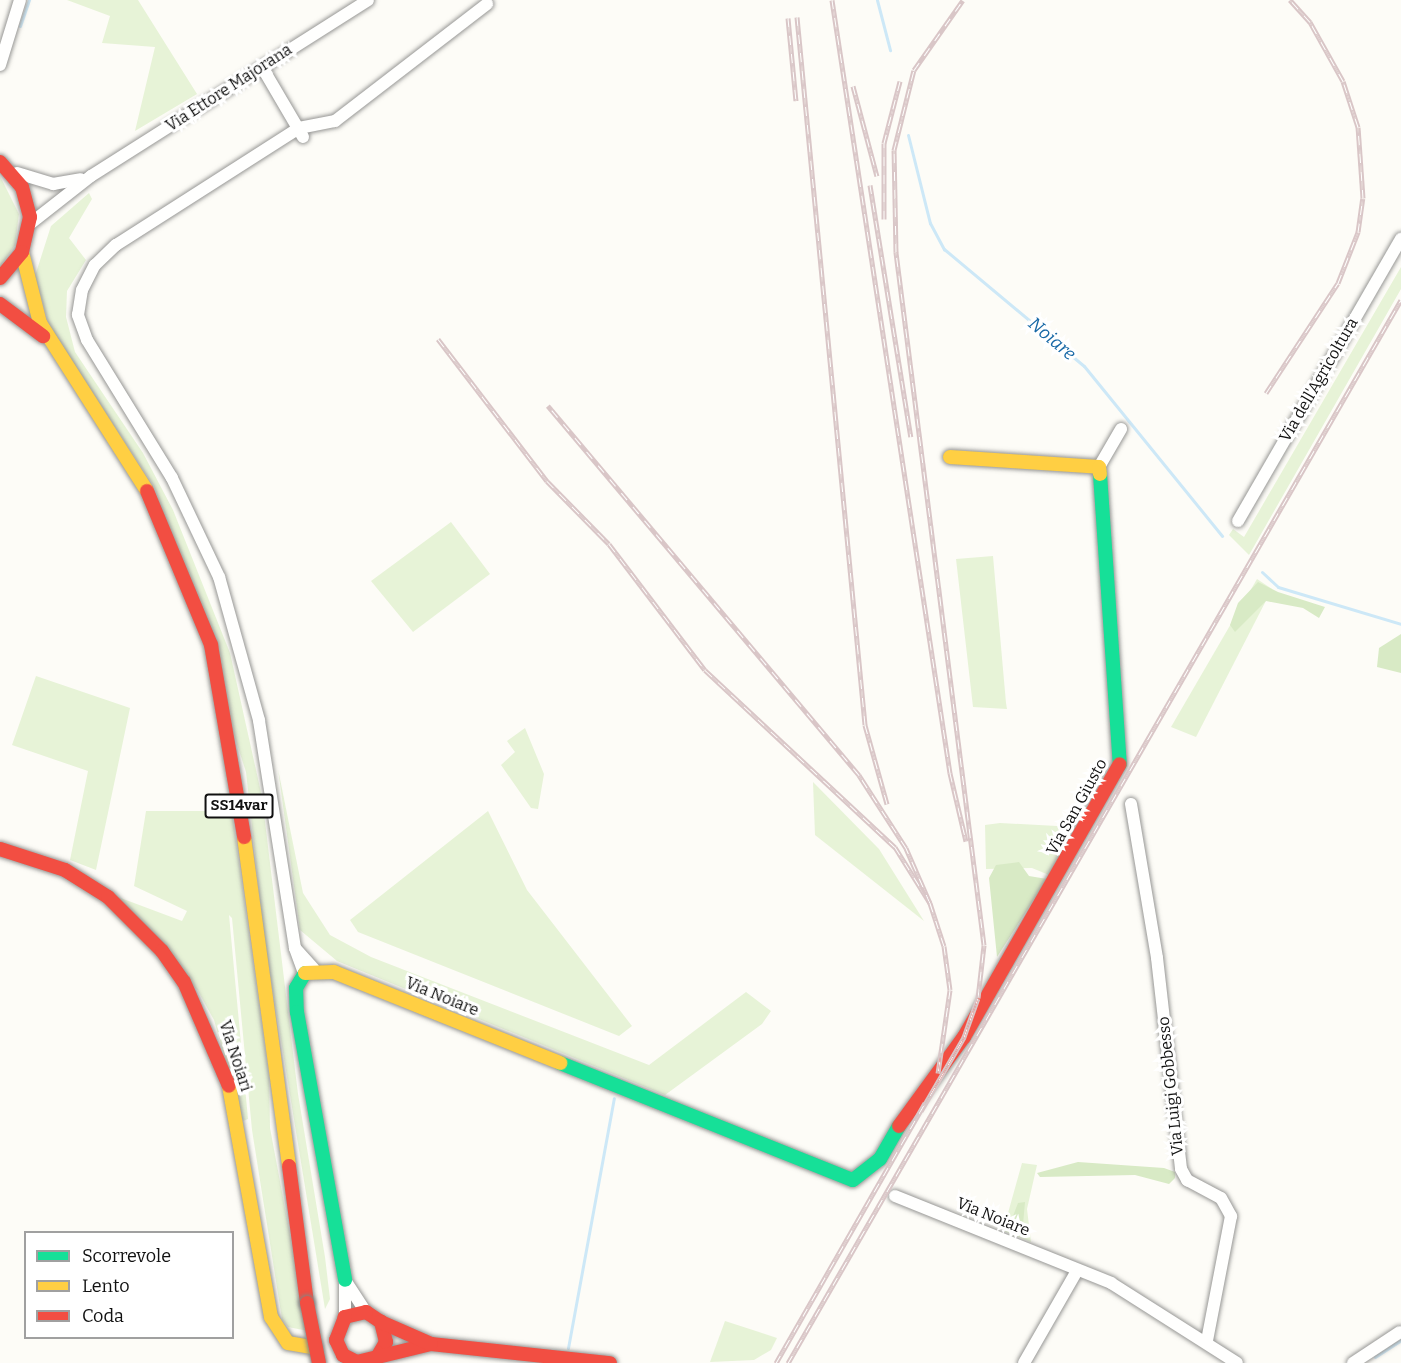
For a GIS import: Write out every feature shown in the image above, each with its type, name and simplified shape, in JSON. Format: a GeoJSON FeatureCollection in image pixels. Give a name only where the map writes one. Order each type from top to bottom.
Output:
{"type":"FeatureCollection","features":[{"type":"Feature","properties":{"kind":"main road","name":"SS14var"},"geometry":{"type":"LineString","coordinates":[[0,278],[22,252],[30,224],[26,196],[5,166]]}},
{"type":"Feature","properties":{"kind":"main road","name":"SS14var"},"geometry":{"type":"LineString","coordinates":[[22,252],[32,304],[54,348],[155,504],[211,645],[240,808],[307,1303],[319,1363]]}},
{"type":"Feature","properties":{"kind":"main road","name":"SS14var"},"geometry":{"type":"LineString","coordinates":[[0,304],[54,348]]}},
{"type":"Feature","properties":{"kind":"main road"},"geometry":{"type":"LineString","coordinates":[[950,457],[1099,467]]}},
{"type":"Feature","properties":{"kind":"main road","name":"Via San Giusto"},"geometry":{"type":"LineString","coordinates":[[858,1180],[880,1159],[914,1100],[964,1036],[1123,759],[1099,467]]}},
{"type":"Feature","properties":{"kind":"main road","name":"Via Noiari"},"geometry":{"type":"LineString","coordinates":[[0,849],[65,870],[108,897],[162,951],[184,982],[228,1079],[271,1317],[288,1343],[341,1352]]}},
{"type":"Feature","properties":{"kind":"main road"},"geometry":{"type":"LineString","coordinates":[[309,971],[296,988],[297,1012],[345,1280]]}},
{"type":"Feature","properties":{"kind":"main road","name":"Via Noiare"},"geometry":{"type":"LineString","coordinates":[[309,971],[858,1180]]}},
{"type":"Feature","properties":{"kind":"main road"},"geometry":{"type":"LineString","coordinates":[[315,1348],[336,1331],[345,1317],[366,1312],[381,1322],[430,1344]]}},
{"type":"Feature","properties":{"kind":"main road"},"geometry":{"type":"LineString","coordinates":[[379,1354],[386,1335],[381,1322]]}},
{"type":"Feature","properties":{"kind":"main road"},"geometry":{"type":"LineString","coordinates":[[336,1331],[341,1352],[357,1362],[379,1354],[430,1344],[610,1363]]}},
{"type":"Feature","properties":{"kind":"street"},"geometry":{"type":"LineString","coordinates":[[0,65],[20,0]]}},
{"type":"Feature","properties":{"kind":"street","name":"Via Ettore Majorana"},"geometry":{"type":"LineString","coordinates":[[30,224],[91,176],[368,0]]}},
{"type":"Feature","properties":{"kind":"street"},"geometry":{"type":"LineString","coordinates":[[309,971],[295,948],[259,720],[219,577],[172,478],[100,365],[78,315],[82,291],[95,265],[116,244],[301,132],[335,121],[488,4]]}},
{"type":"Feature","properties":{"kind":"street"},"geometry":{"type":"LineString","coordinates":[[262,67],[301,132]]}},
{"type":"Feature","properties":{"kind":"street","name":"Via Ettore Majorana"},"geometry":{"type":"LineString","coordinates":[[5,166],[53,184],[91,176]]}},
{"type":"Feature","properties":{"kind":"street","name":"Via dell'Agricoltura"},"geometry":{"type":"LineString","coordinates":[[1238,522],[1401,239]]}},
{"type":"Feature","properties":{"kind":"street"},"geometry":{"type":"LineString","coordinates":[[1099,467],[1121,429]]}},
{"type":"Feature","properties":{"kind":"street","name":"Via Luigi Gobbesso"},"geometry":{"type":"LineString","coordinates":[[1131,804],[1157,958],[1181,1170],[1187,1180],[1221,1198],[1231,1216],[1206,1341]]}},
{"type":"Feature","properties":{"kind":"street","name":"Via Noiare"},"geometry":{"type":"LineString","coordinates":[[895,1196],[1136,1296],[1237,1363]]}},
{"type":"Feature","properties":{"kind":"street"},"geometry":{"type":"LineString","coordinates":[[1024,1363],[1077,1271]]}},
{"type":"Feature","properties":{"kind":"street"},"geometry":{"type":"LineString","coordinates":[[345,1280],[366,1312]]}},
{"type":"Feature","properties":{"kind":"street"},"geometry":{"type":"LineString","coordinates":[[345,1280],[345,1317]]}},
{"type":"Feature","properties":{"kind":"street"},"geometry":{"type":"LineString","coordinates":[[1353,1363],[1400,1332]]}},
{"type":"Feature","properties":{"kind":"green space"},"geometry":{"type":"Polygon","coordinates":[[[67,0],[138,0],[197,94],[135,131],[155,47],[102,43],[110,16],[67,0]]]}},
{"type":"Feature","properties":{"kind":"green space"},"geometry":{"type":"Polygon","coordinates":[[[0,176],[19,214],[15,245],[0,267],[0,176]]]}},
{"type":"Feature","properties":{"kind":"green space"},"geometry":{"type":"Polygon","coordinates":[[[89,193],[92,199],[69,238],[86,260],[67,291],[66,317],[75,352],[143,453],[173,510],[230,653],[262,797],[298,1094],[325,1257],[330,1299],[325,1309],[264,936],[246,772],[154,486],[50,328],[35,276],[51,226],[89,193]]]}},
{"type":"Feature","properties":{"kind":"green space"},"geometry":{"type":"Polygon","coordinates":[[[1401,267],[1401,289],[1249,555],[1229,535],[1233,529],[1244,537],[1401,267]]]}},
{"type":"Feature","properties":{"kind":"green space"},"geometry":{"type":"Polygon","coordinates":[[[451,522],[490,574],[413,632],[371,581],[451,522]]]}},
{"type":"Feature","properties":{"kind":"green space"},"geometry":{"type":"Polygon","coordinates":[[[993,556],[1007,709],[973,707],[956,559],[993,556]]]}},
{"type":"Feature","properties":{"kind":"green space"},"geometry":{"type":"Polygon","coordinates":[[[1257,579],[1272,589],[1196,737],[1171,727],[1257,579]]]}},
{"type":"Feature","properties":{"kind":"green space"},"geometry":{"type":"Polygon","coordinates":[[[1258,582],[1278,592],[1325,607],[1319,618],[1303,608],[1266,601],[1235,632],[1230,625],[1238,603],[1258,582]]]}},
{"type":"Feature","properties":{"kind":"green space"},"geometry":{"type":"Polygon","coordinates":[[[1401,634],[1401,673],[1377,667],[1379,648],[1401,634]]]}},
{"type":"Feature","properties":{"kind":"green space"},"geometry":{"type":"Polygon","coordinates":[[[36,676],[130,708],[96,870],[70,860],[88,771],[12,745],[36,676]]]}},
{"type":"Feature","properties":{"kind":"green space"},"geometry":{"type":"Polygon","coordinates":[[[525,728],[544,774],[538,809],[531,808],[501,765],[515,752],[507,741],[525,728]]]}},
{"type":"Feature","properties":{"kind":"green space"},"geometry":{"type":"Polygon","coordinates":[[[278,769],[303,893],[330,935],[371,957],[649,1065],[746,992],[771,1011],[762,1024],[665,1095],[337,961],[300,930],[278,769]]]}},
{"type":"Feature","properties":{"kind":"green space"},"geometry":{"type":"Polygon","coordinates":[[[813,782],[879,849],[924,921],[815,835],[813,782]]]}},
{"type":"Feature","properties":{"kind":"green space"},"geometry":{"type":"Polygon","coordinates":[[[219,792],[231,806],[269,1077],[270,1128],[308,1331],[288,1327],[282,1319],[252,1130],[232,918],[229,915],[248,1119],[243,1121],[214,1020],[198,991],[118,897],[182,921],[187,911],[134,886],[146,811],[218,811],[219,792]]]}},
{"type":"Feature","properties":{"kind":"green space"},"geometry":{"type":"Polygon","coordinates":[[[488,811],[527,890],[632,1026],[619,1036],[358,932],[350,920],[488,811]]]}},
{"type":"Feature","properties":{"kind":"green space"},"geometry":{"type":"Polygon","coordinates":[[[1000,823],[1075,826],[1049,875],[1032,868],[986,869],[985,825],[1000,823]]]}},
{"type":"Feature","properties":{"kind":"green space"},"geometry":{"type":"Polygon","coordinates":[[[1019,862],[1029,876],[1047,879],[997,957],[989,878],[996,865],[1019,862]]]}},
{"type":"Feature","properties":{"kind":"green space"},"geometry":{"type":"Polygon","coordinates":[[[1078,1162],[1164,1168],[1175,1172],[1175,1178],[1169,1184],[1135,1175],[1040,1177],[1037,1173],[1078,1162]]]}},
{"type":"Feature","properties":{"kind":"green space"},"geometry":{"type":"Polygon","coordinates":[[[1022,1163],[1037,1165],[1027,1209],[1031,1242],[1003,1231],[1022,1163]]]}},
{"type":"Feature","properties":{"kind":"green space"},"geometry":{"type":"Polygon","coordinates":[[[1025,1202],[1022,1236],[1012,1235],[1013,1216],[1018,1203],[1025,1202]]]}},
{"type":"Feature","properties":{"kind":"green space"},"geometry":{"type":"Polygon","coordinates":[[[725,1321],[777,1338],[771,1350],[754,1360],[710,1362],[725,1321]]]}},
{"type":"Feature","properties":{"kind":"waterway"},"geometry":{"type":"LineString","coordinates":[[20,26],[29,0]]}},
{"type":"Feature","properties":{"kind":"waterway","name":"Noiare"},"geometry":{"type":"LineString","coordinates":[[877,0],[890,50]]}},
{"type":"Feature","properties":{"kind":"waterway","name":"Noiare"},"geometry":{"type":"LineString","coordinates":[[908,135],[930,223],[944,249],[1084,366],[1222,536]]}},
{"type":"Feature","properties":{"kind":"waterway","name":"Noiare"},"geometry":{"type":"LineString","coordinates":[[1262,572],[1278,587],[1401,624]]}},
{"type":"Feature","properties":{"kind":"waterway"},"geometry":{"type":"LineString","coordinates":[[568,1348],[614,1098]]}},
{"type":"Feature","properties":{"kind":"waterway"},"geometry":{"type":"LineString","coordinates":[[1375,1357],[1401,1340]]}},
{"type":"Feature","properties":{"kind":"railway"},"geometry":{"type":"LineString","coordinates":[[832,0],[950,773],[966,841]]}},
{"type":"Feature","properties":{"kind":"railway"},"geometry":{"type":"LineString","coordinates":[[921,1111],[964,1037],[978,998],[984,945],[896,252],[894,150],[914,70],[963,0]]}},
{"type":"Feature","properties":{"kind":"railway"},"geometry":{"type":"LineString","coordinates":[[1266,393],[1338,283],[1358,232],[1363,198],[1358,127],[1343,81],[1310,22],[1290,0]]}},
{"type":"Feature","properties":{"kind":"railway"},"geometry":{"type":"LineString","coordinates":[[797,17],[865,725],[887,804]]}},
{"type":"Feature","properties":{"kind":"railway"},"geometry":{"type":"LineString","coordinates":[[788,18],[796,101]]}},
{"type":"Feature","properties":{"kind":"railway"},"geometry":{"type":"LineString","coordinates":[[884,219],[884,143],[900,81]]}},
{"type":"Feature","properties":{"kind":"railway"},"geometry":{"type":"LineString","coordinates":[[853,86],[877,176]]}},
{"type":"Feature","properties":{"kind":"railway"},"geometry":{"type":"LineString","coordinates":[[870,185],[911,437]]}},
{"type":"Feature","properties":{"kind":"railway"},"geometry":{"type":"LineString","coordinates":[[788,1363],[1401,300]]}},
{"type":"Feature","properties":{"kind":"railway"},"geometry":{"type":"LineString","coordinates":[[438,339],[547,481],[609,544],[705,670],[895,847],[930,903],[906,848],[859,775],[548,406]]}},
{"type":"Feature","properties":{"kind":"railway"},"geometry":{"type":"LineString","coordinates":[[930,903],[944,946],[950,990],[938,1073]]}},
{"type":"Feature","properties":{"kind":"railway"},"geometry":{"type":"LineString","coordinates":[[776,1363],[925,1103]]}},
{"type":"Feature","properties":{"kind":"traffic: fast"},"geometry":{"type":"LineString","coordinates":[[1100,474],[1120,764]]}},
{"type":"Feature","properties":{"kind":"traffic: fast"},"geometry":{"type":"LineString","coordinates":[[305,973],[296,988],[297,1012],[345,1280]]}},
{"type":"Feature","properties":{"kind":"traffic: fast"},"geometry":{"type":"LineString","coordinates":[[560,1063],[853,1180],[880,1159],[899,1126]]}},
{"type":"Feature","properties":{"kind":"traffic: slow"},"geometry":{"type":"LineString","coordinates":[[22,252],[40,323],[147,491]]}},
{"type":"Feature","properties":{"kind":"traffic: slow"},"geometry":{"type":"LineString","coordinates":[[950,457],[1099,467],[1100,474]]}},
{"type":"Feature","properties":{"kind":"traffic: slow"},"geometry":{"type":"LineString","coordinates":[[244,837],[289,1166]]}},
{"type":"Feature","properties":{"kind":"traffic: slow"},"geometry":{"type":"LineString","coordinates":[[305,973],[334,972],[560,1063]]}},
{"type":"Feature","properties":{"kind":"traffic: slow"},"geometry":{"type":"LineString","coordinates":[[229,1086],[271,1317],[288,1343],[315,1348]]}},
{"type":"Feature","properties":{"kind":"traffic: jam"},"geometry":{"type":"LineString","coordinates":[[0,162],[22,187],[30,217],[22,252],[0,278]]}},
{"type":"Feature","properties":{"kind":"traffic: jam"},"geometry":{"type":"LineString","coordinates":[[0,304],[43,336]]}},
{"type":"Feature","properties":{"kind":"traffic: jam"},"geometry":{"type":"LineString","coordinates":[[147,491],[211,645],[244,837]]}},
{"type":"Feature","properties":{"kind":"traffic: jam"},"geometry":{"type":"LineString","coordinates":[[899,1126],[964,1037],[1120,764]]}},
{"type":"Feature","properties":{"kind":"traffic: jam"},"geometry":{"type":"LineString","coordinates":[[0,849],[65,870],[108,897],[162,951],[184,982],[229,1086]]}},
{"type":"Feature","properties":{"kind":"traffic: jam"},"geometry":{"type":"LineString","coordinates":[[289,1166],[307,1303]]}},
{"type":"Feature","properties":{"kind":"traffic: jam"},"geometry":{"type":"LineString","coordinates":[[307,1303],[319,1363]]}},
{"type":"Feature","properties":{"kind":"traffic: jam"},"geometry":{"type":"LineString","coordinates":[[379,1354],[386,1342],[381,1322],[366,1312],[345,1317],[336,1340],[343,1355],[357,1362],[431,1344],[381,1322]]}},
{"type":"Feature","properties":{"kind":"traffic: jam"},"geometry":{"type":"LineString","coordinates":[[431,1344],[610,1363]]}}]}
